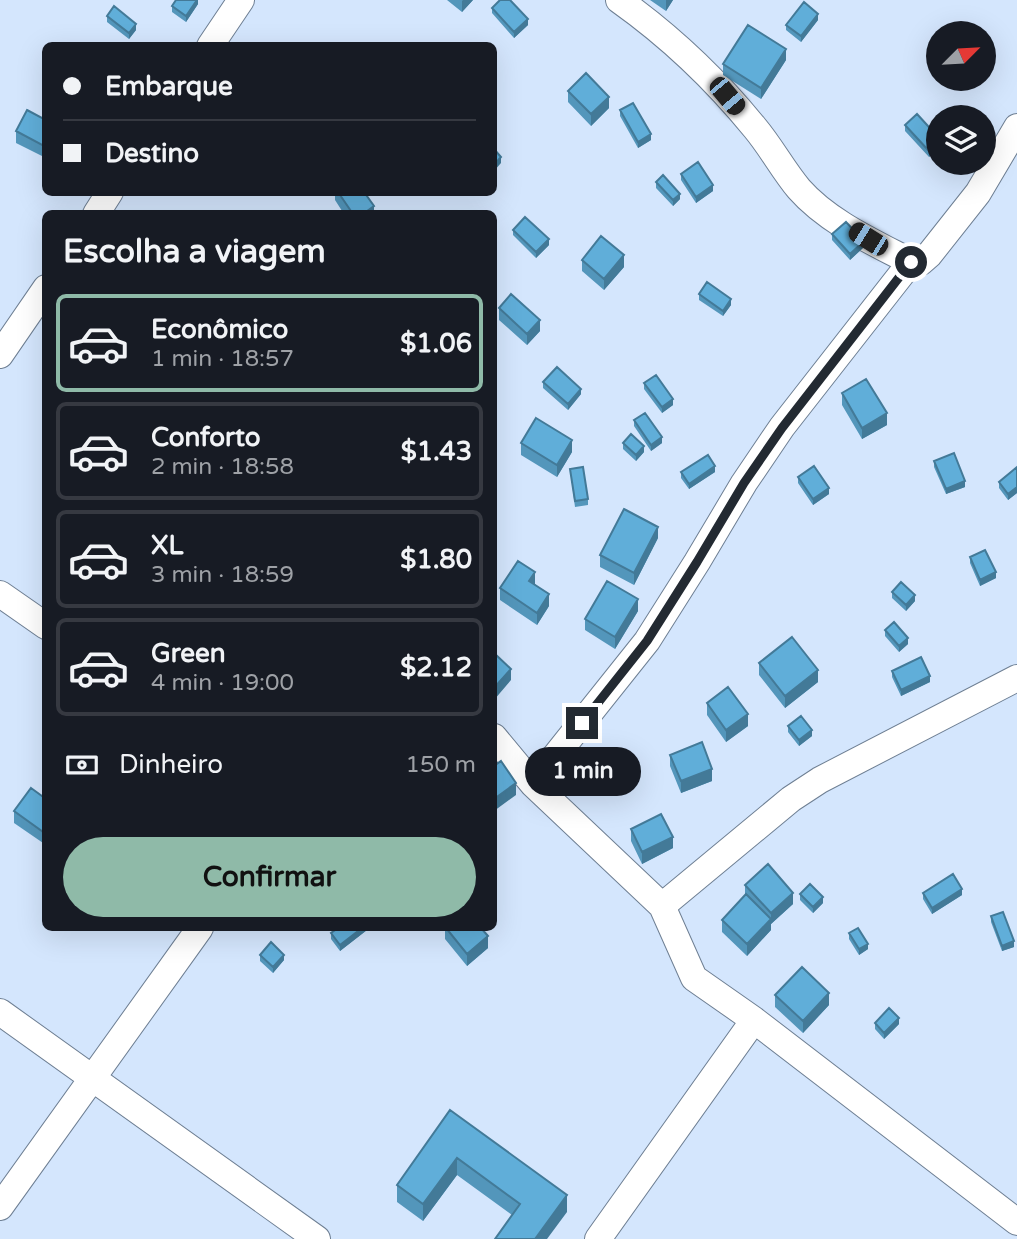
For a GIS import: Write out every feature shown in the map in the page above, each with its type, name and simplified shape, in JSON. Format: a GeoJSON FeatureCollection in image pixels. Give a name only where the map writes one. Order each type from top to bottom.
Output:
{"type":"FeatureCollection","features":[{"type":"Feature","properties":{"kind":"street"},"geometry":{"type":"LineString","coordinates":[[213,42],[241,0]]}},
{"type":"Feature","properties":{"kind":"street"},"geometry":{"type":"LineString","coordinates":[[619,0],[649,21],[713,78],[757,131],[800,190],[826,213],[911,262],[925,259],[978,193],[1017,127]]}},
{"type":"Feature","properties":{"kind":"street"},"geometry":{"type":"LineString","coordinates":[[533,784],[647,641],[774,439],[851,336],[911,262]]}},
{"type":"Feature","properties":{"kind":"street"},"geometry":{"type":"LineString","coordinates":[[0,355],[42,294]]}},
{"type":"Feature","properties":{"kind":"street"},"geometry":{"type":"LineString","coordinates":[[0,594],[42,623]]}},
{"type":"Feature","properties":{"kind":"street"},"geometry":{"type":"LineString","coordinates":[[662,906],[791,799],[820,780],[1017,678]]}},
{"type":"Feature","properties":{"kind":"street"},"geometry":{"type":"LineString","coordinates":[[497,741],[533,784],[662,906],[694,978],[754,1020],[1017,1222]]}},
{"type":"Feature","properties":{"kind":"street"},"geometry":{"type":"LineString","coordinates":[[0,1207],[198,931]]}},
{"type":"Feature","properties":{"kind":"street"},"geometry":{"type":"LineString","coordinates":[[0,1013],[317,1239]]}},
{"type":"Feature","properties":{"kind":"street"},"geometry":{"type":"LineString","coordinates":[[597,1239],[754,1020]]}},
{"type":"Feature","properties":{"kind":"building"},"geometry":{"type":"Polygon","coordinates":[[[176,0],[197,0],[186,16],[172,6],[176,0]]]}},
{"type":"Feature","properties":{"kind":"building"},"geometry":{"type":"Polygon","coordinates":[[[500,0],[510,0],[528,19],[514,32],[492,8],[500,0]]]}},
{"type":"Feature","properties":{"kind":"building"},"geometry":{"type":"Polygon","coordinates":[[[804,2],[818,14],[801,36],[786,25],[804,2]]]}},
{"type":"Feature","properties":{"kind":"building"},"geometry":{"type":"Polygon","coordinates":[[[114,6],[136,24],[129,33],[107,16],[114,6]]]}},
{"type":"Feature","properties":{"kind":"building"},"geometry":{"type":"Polygon","coordinates":[[[748,25],[786,49],[761,88],[723,64],[748,25]]]}},
{"type":"Feature","properties":{"kind":"building"},"geometry":{"type":"Polygon","coordinates":[[[586,73],[609,97],[591,114],[568,91],[586,73]]]}},
{"type":"Feature","properties":{"kind":"building"},"geometry":{"type":"Polygon","coordinates":[[[633,103],[651,134],[638,142],[620,110],[633,103]]]}},
{"type":"Feature","properties":{"kind":"building"},"geometry":{"type":"Polygon","coordinates":[[[27,110],[42,118],[42,145],[16,131],[27,110]]]}},
{"type":"Feature","properties":{"kind":"building"},"geometry":{"type":"Polygon","coordinates":[[[917,114],[926,124],[926,148],[905,125],[917,114]]]}},
{"type":"Feature","properties":{"kind":"building"},"geometry":{"type":"Polygon","coordinates":[[[698,162],[713,185],[696,197],[681,174],[698,162]]]}},
{"type":"Feature","properties":{"kind":"building"},"geometry":{"type":"Polygon","coordinates":[[[663,175],[680,194],[673,200],[656,182],[663,175]]]}},
{"type":"Feature","properties":{"kind":"building"},"geometry":{"type":"Polygon","coordinates":[[[341,196],[367,196],[374,206],[368,210],[350,210],[341,196]]]}},
{"type":"Feature","properties":{"kind":"building"},"geometry":{"type":"Polygon","coordinates":[[[525,217],[549,239],[536,252],[513,230],[525,217]]]}},
{"type":"Feature","properties":{"kind":"building"},"geometry":{"type":"Polygon","coordinates":[[[846,222],[864,241],[850,254],[832,234],[846,222]]]}},
{"type":"Feature","properties":{"kind":"building"},"geometry":{"type":"Polygon","coordinates":[[[601,236],[624,255],[604,279],[582,260],[601,236]]]}},
{"type":"Feature","properties":{"kind":"building"},"geometry":{"type":"Polygon","coordinates":[[[707,282],[731,299],[723,311],[699,294],[707,282]]]}},
{"type":"Feature","properties":{"kind":"building"},"geometry":{"type":"Polygon","coordinates":[[[511,294],[540,320],[527,334],[499,308],[511,294]]]}},
{"type":"Feature","properties":{"kind":"building"},"geometry":{"type":"Polygon","coordinates":[[[557,367],[581,389],[568,404],[543,382],[557,367]]]}},
{"type":"Feature","properties":{"kind":"building"},"geometry":{"type":"Polygon","coordinates":[[[656,375],[673,399],[662,407],[644,383],[656,375]]]}},
{"type":"Feature","properties":{"kind":"building"},"geometry":{"type":"Polygon","coordinates":[[[866,379],[887,413],[862,428],[842,393],[866,379]]]}},
{"type":"Feature","properties":{"kind":"building"},"geometry":{"type":"Polygon","coordinates":[[[645,413],[662,437],[651,445],[634,420],[645,413]]]}},
{"type":"Feature","properties":{"kind":"building"},"geometry":{"type":"Polygon","coordinates":[[[536,418],[572,440],[557,465],[521,443],[536,418]]]}},
{"type":"Feature","properties":{"kind":"building"},"geometry":{"type":"Polygon","coordinates":[[[631,434],[644,446],[636,455],[623,443],[631,434]]]}},
{"type":"Feature","properties":{"kind":"building"},"geometry":{"type":"Polygon","coordinates":[[[954,453],[965,481],[946,489],[934,461],[954,453]]]}},
{"type":"Feature","properties":{"kind":"building"},"geometry":{"type":"Polygon","coordinates":[[[708,455],[715,466],[689,484],[681,472],[708,455]]]}},
{"type":"Feature","properties":{"kind":"building"},"geometry":{"type":"Polygon","coordinates":[[[814,466],[829,488],[813,499],[798,477],[814,466]]]}},
{"type":"Feature","properties":{"kind":"building"},"geometry":{"type":"Polygon","coordinates":[[[583,467],[588,499],[575,501],[570,469],[583,467]]]}},
{"type":"Feature","properties":{"kind":"building"},"geometry":{"type":"Polygon","coordinates":[[[1017,467],[1017,487],[1008,494],[999,482],[1017,467]]]}},
{"type":"Feature","properties":{"kind":"building"},"geometry":{"type":"Polygon","coordinates":[[[624,509],[658,527],[634,573],[600,555],[624,509]]]}},
{"type":"Feature","properties":{"kind":"building"},"geometry":{"type":"Polygon","coordinates":[[[985,550],[996,572],[980,580],[970,557],[985,550]]]}},
{"type":"Feature","properties":{"kind":"building"},"geometry":{"type":"Polygon","coordinates":[[[518,561],[535,572],[529,581],[549,594],[537,613],[500,588],[518,561]]]}},
{"type":"Feature","properties":{"kind":"building"},"geometry":{"type":"Polygon","coordinates":[[[607,581],[638,599],[615,637],[585,619],[607,581]]]}},
{"type":"Feature","properties":{"kind":"building"},"geometry":{"type":"Polygon","coordinates":[[[901,582],[915,595],[906,605],[892,592],[901,582]]]}},
{"type":"Feature","properties":{"kind":"building"},"geometry":{"type":"Polygon","coordinates":[[[894,622],[908,638],[899,646],[885,630],[894,622]]]}},
{"type":"Feature","properties":{"kind":"building"},"geometry":{"type":"Polygon","coordinates":[[[792,637],[818,670],[785,696],[759,663],[792,637]]]}},
{"type":"Feature","properties":{"kind":"building"},"geometry":{"type":"Polygon","coordinates":[[[497,656],[511,669],[497,685],[497,656]]]}},
{"type":"Feature","properties":{"kind":"building"},"geometry":{"type":"Polygon","coordinates":[[[921,657],[930,676],[901,690],[892,671],[921,657]]]}},
{"type":"Feature","properties":{"kind":"building"},"geometry":{"type":"Polygon","coordinates":[[[728,687],[748,714],[726,730],[707,703],[728,687]]]}},
{"type":"Feature","properties":{"kind":"building"},"geometry":{"type":"Polygon","coordinates":[[[801,716],[812,730],[799,740],[788,726],[801,716]]]}},
{"type":"Feature","properties":{"kind":"building"},"geometry":{"type":"Polygon","coordinates":[[[702,742],[712,769],[681,781],[670,755],[702,742]]]}},
{"type":"Feature","properties":{"kind":"building"},"geometry":{"type":"Polygon","coordinates":[[[501,761],[516,783],[497,797],[497,764],[501,761]]]}},
{"type":"Feature","properties":{"kind":"building"},"geometry":{"type":"Polygon","coordinates":[[[31,788],[42,796],[42,831],[14,811],[31,788]]]}},
{"type":"Feature","properties":{"kind":"building"},"geometry":{"type":"Polygon","coordinates":[[[661,814],[673,837],[642,852],[631,829],[661,814]]]}},
{"type":"Feature","properties":{"kind":"building"},"geometry":{"type":"Polygon","coordinates":[[[768,864],[793,893],[771,913],[745,885],[768,864]]]}},
{"type":"Feature","properties":{"kind":"building"},"geometry":{"type":"Polygon","coordinates":[[[953,874],[962,889],[932,908],[923,893],[953,874]]]}},
{"type":"Feature","properties":{"kind":"building"},"geometry":{"type":"Polygon","coordinates":[[[810,884],[823,897],[813,907],[800,894],[810,884]]]}},
{"type":"Feature","properties":{"kind":"building"},"geometry":{"type":"Polygon","coordinates":[[[746,894],[771,919],[747,944],[722,920],[746,894]]]}},
{"type":"Feature","properties":{"kind":"building"},"geometry":{"type":"Polygon","coordinates":[[[1003,912],[1014,941],[1002,946],[991,916],[1003,912]]]}},
{"type":"Feature","properties":{"kind":"building"},"geometry":{"type":"Polygon","coordinates":[[[858,928],[868,944],[859,949],[849,933],[858,928]]]}},
{"type":"Feature","properties":{"kind":"building"},"geometry":{"type":"Polygon","coordinates":[[[334,931],[358,931],[340,945],[331,933],[334,931]]]}},
{"type":"Feature","properties":{"kind":"building"},"geometry":{"type":"Polygon","coordinates":[[[448,931],[484,931],[488,936],[467,954],[448,931]]]}},
{"type":"Feature","properties":{"kind":"building"},"geometry":{"type":"Polygon","coordinates":[[[271,942],[284,955],[273,967],[260,955],[271,942]]]}},
{"type":"Feature","properties":{"kind":"building"},"geometry":{"type":"Polygon","coordinates":[[[802,967],[829,993],[803,1021],[775,995],[802,967]]]}},
{"type":"Feature","properties":{"kind":"building"},"geometry":{"type":"Polygon","coordinates":[[[889,1008],[899,1018],[884,1033],[875,1023],[889,1008]]]}},
{"type":"Feature","properties":{"kind":"building"},"geometry":{"type":"Polygon","coordinates":[[[450,1110],[567,1195],[535,1239],[495,1239],[520,1204],[457,1158],[423,1204],[397,1185],[450,1110]]]}},
{"type":"Feature","properties":{"kind":"route"},"geometry":{"type":"LineString","coordinates":[[582,723],[647,641],[744,483],[782,428],[911,262]]}}]}
